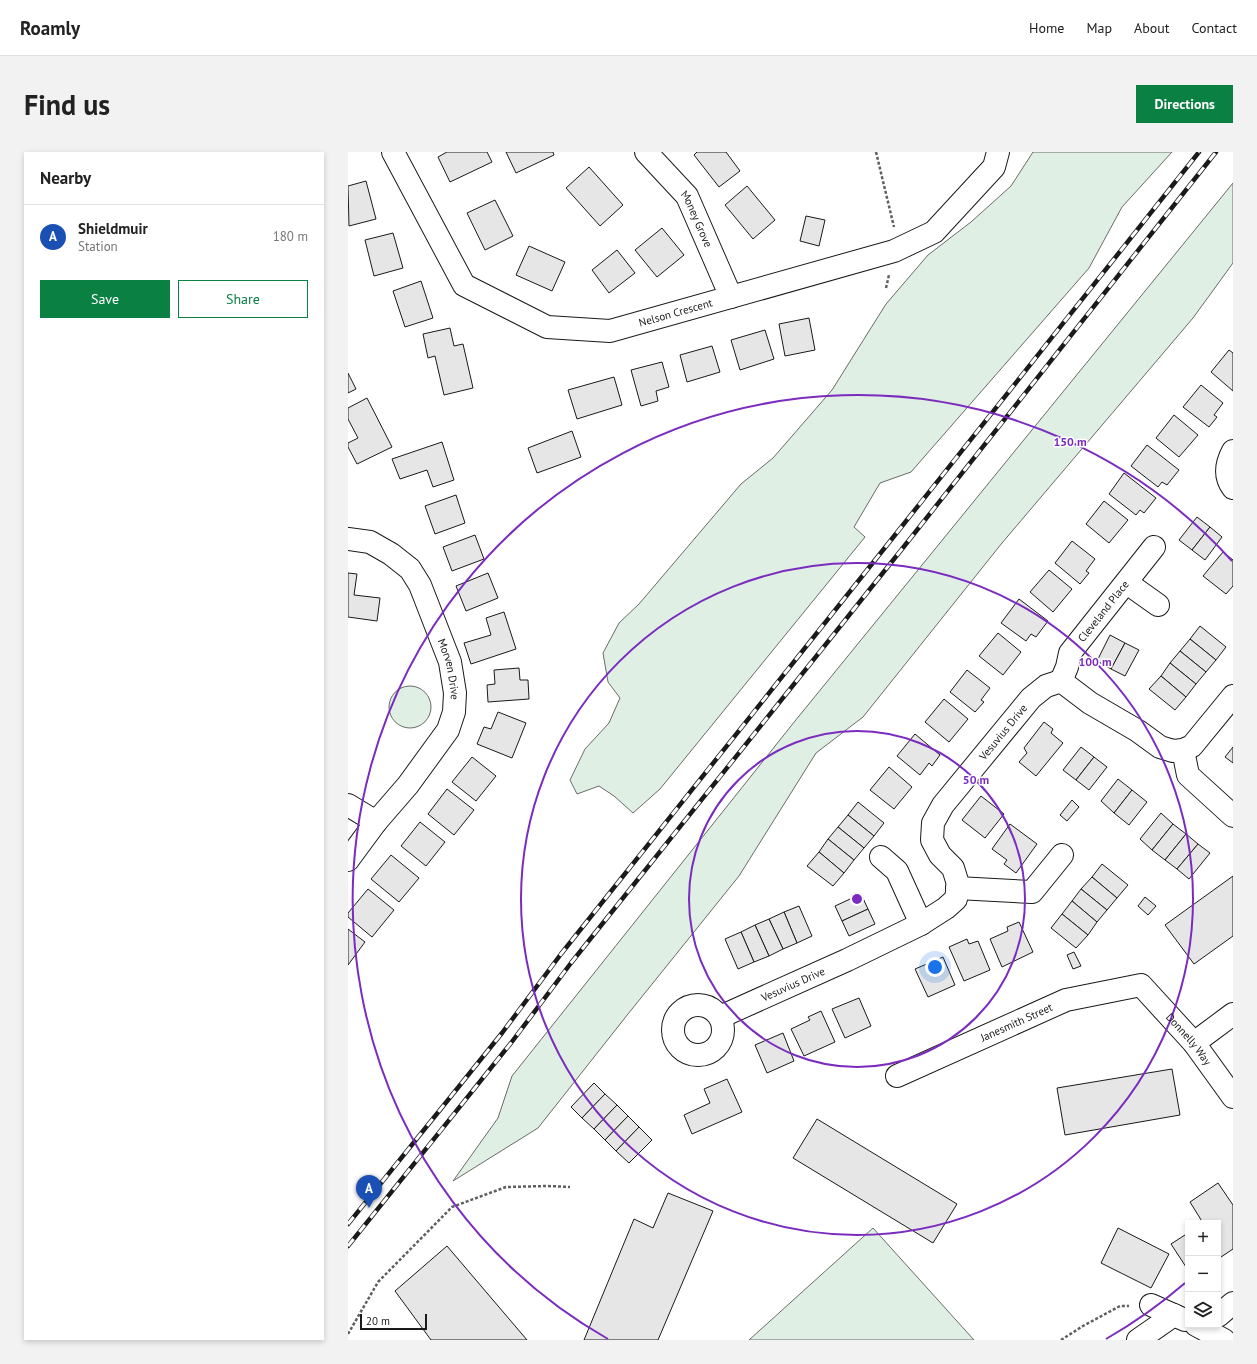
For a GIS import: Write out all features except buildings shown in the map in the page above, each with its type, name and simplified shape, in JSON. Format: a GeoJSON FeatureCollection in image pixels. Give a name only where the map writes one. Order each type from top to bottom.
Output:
{"type":"FeatureCollection","features":[{"type":"Feature","properties":{"kind":"street","name":"Nelson Crescent"},"geometry":{"type":"LineString","coordinates":[[393,152],[464,285],[547,327],[610,331],[894,251],[934,232],[994,167],[998,152]]}},
{"type":"Feature","properties":{"kind":"street","name":"Money Grove"},"geometry":{"type":"LineString","coordinates":[[646,152],[687,196],[731,297]]}},
{"type":"Feature","properties":{"kind":"street"},"geometry":{"type":"LineString","coordinates":[[1233,452],[1227,462],[1226,472],[1228,480],[1233,488]]}},
{"type":"Feature","properties":{"kind":"street","name":"Morven Drive"},"geometry":{"type":"LineString","coordinates":[[348,539],[370,542],[391,554],[410,569],[420,585],[450,662],[455,693],[454,712],[448,730],[408,785],[376,822],[348,860]]}},
{"type":"Feature","properties":{"kind":"street","name":"Cleveland Place"},"geometry":{"type":"LineString","coordinates":[[1061,681],[1067,667],[1070,653],[1154,547]]}},
{"type":"Feature","properties":{"kind":"street"},"geometry":{"type":"LineString","coordinates":[[1127,582],[1158,606]]}},
{"type":"Feature","properties":{"kind":"street"},"geometry":{"type":"LineString","coordinates":[[1061,681],[1090,703],[1138,731],[1160,747],[1173,751],[1183,750],[1192,746],[1233,696]]}},
{"type":"Feature","properties":{"kind":"street","name":"Vesuvius Drive"},"geometry":{"type":"LineString","coordinates":[[720,1018],[847,960],[921,924],[946,908],[956,899],[958,884],[953,868],[940,855],[932,840],[933,823],[943,805],[1031,698],[1046,686],[1061,681]]}},
{"type":"Feature","properties":{"kind":"street"},"geometry":{"type":"LineString","coordinates":[[1183,750],[1188,775],[1233,816]]}},
{"type":"Feature","properties":{"kind":"street"},"geometry":{"type":"LineString","coordinates":[[348,805],[376,822]]}},
{"type":"Feature","properties":{"kind":"street"},"geometry":{"type":"LineString","coordinates":[[957,888],[1032,892],[1062,855]]}},
{"type":"Feature","properties":{"kind":"street"},"geometry":{"type":"LineString","coordinates":[[881,857],[897,871],[921,924]]}},
{"type":"Feature","properties":{"kind":"street","name":"Donnelly Way"},"geometry":{"type":"LineString","coordinates":[[1141,985],[1194,1043],[1233,1097]]}},
{"type":"Feature","properties":{"kind":"street","name":"Janesmith Street"},"geometry":{"type":"LineString","coordinates":[[897,1076],[1066,1000],[1141,985]]}},
{"type":"Feature","properties":{"kind":"street"},"geometry":{"type":"LineString","coordinates":[[1194,1043],[1233,1014]]}},
{"type":"Feature","properties":{"kind":"street"},"geometry":{"type":"LineString","coordinates":[[1221,1310],[1233,1303]]}},
{"type":"Feature","properties":{"kind":"street"},"geometry":{"type":"LineString","coordinates":[[1152,1305],[1185,1317]]}},
{"type":"Feature","properties":{"kind":"street"},"geometry":{"type":"LineString","coordinates":[[1138,1340],[1185,1326]]}},
{"type":"Feature","properties":{"kind":"street"},"geometry":{"type":"LineString","coordinates":[[1207,1328],[1224,1340]]}},
{"type":"Feature","properties":{"kind":"path"},"geometry":{"type":"LineString","coordinates":[[876,152],[895,232],[894,251],[886,288]]}},
{"type":"Feature","properties":{"kind":"path"},"geometry":{"type":"LineString","coordinates":[[348,1334],[378,1282],[452,1207],[506,1187],[570,1187]]}},
{"type":"Feature","properties":{"kind":"path"},"geometry":{"type":"LineString","coordinates":[[1061,1340],[1120,1306],[1152,1305]]}},
{"type":"Feature","properties":{"kind":"green space"},"geometry":{"type":"Polygon","coordinates":[[[1033,152],[1172,152],[1122,207],[1089,268],[911,472],[880,483],[854,527],[865,537],[660,789],[633,813],[614,796],[599,786],[577,794],[570,780],[585,749],[609,723],[620,698],[608,682],[603,653],[619,623],[639,604],[741,484],[773,458],[832,390],[886,304],[928,255],[971,222],[1011,186],[1033,152]]]}},
{"type":"Feature","properties":{"kind":"green space"},"geometry":{"type":"Polygon","coordinates":[[[1233,183],[1233,263],[1193,318],[1002,543],[863,717],[816,753],[739,876],[538,1128],[453,1181],[498,1118],[512,1076],[795,721],[1233,183]]]}},
{"type":"Feature","properties":{"kind":"green space"},"geometry":{"type":"Polygon","coordinates":[[[406,686],[414,686],[422,689],[428,695],[431,707],[428,719],[422,725],[414,728],[406,728],[398,725],[392,719],[389,711],[389,703],[392,695],[398,689],[406,686]]]}},
{"type":"Feature","properties":{"kind":"green space"},"geometry":{"type":"Polygon","coordinates":[[[873,1228],[974,1340],[749,1340],[873,1228]]]}},
{"type":"Feature","properties":{"kind":"railway"},"geometry":{"type":"LineString","coordinates":[[348,1224],[502,1033],[561,954],[1199,152]]}},
{"type":"Feature","properties":{"kind":"railway"},"geometry":{"type":"LineString","coordinates":[[348,1246],[511,1043],[571,963],[902,549],[1216,152]]}},
{"type":"Feature","properties":{"kind":"place","name":"Shieldmuir"},"geometry":{"type":"Point","coordinates":[369,1208]}}]}
